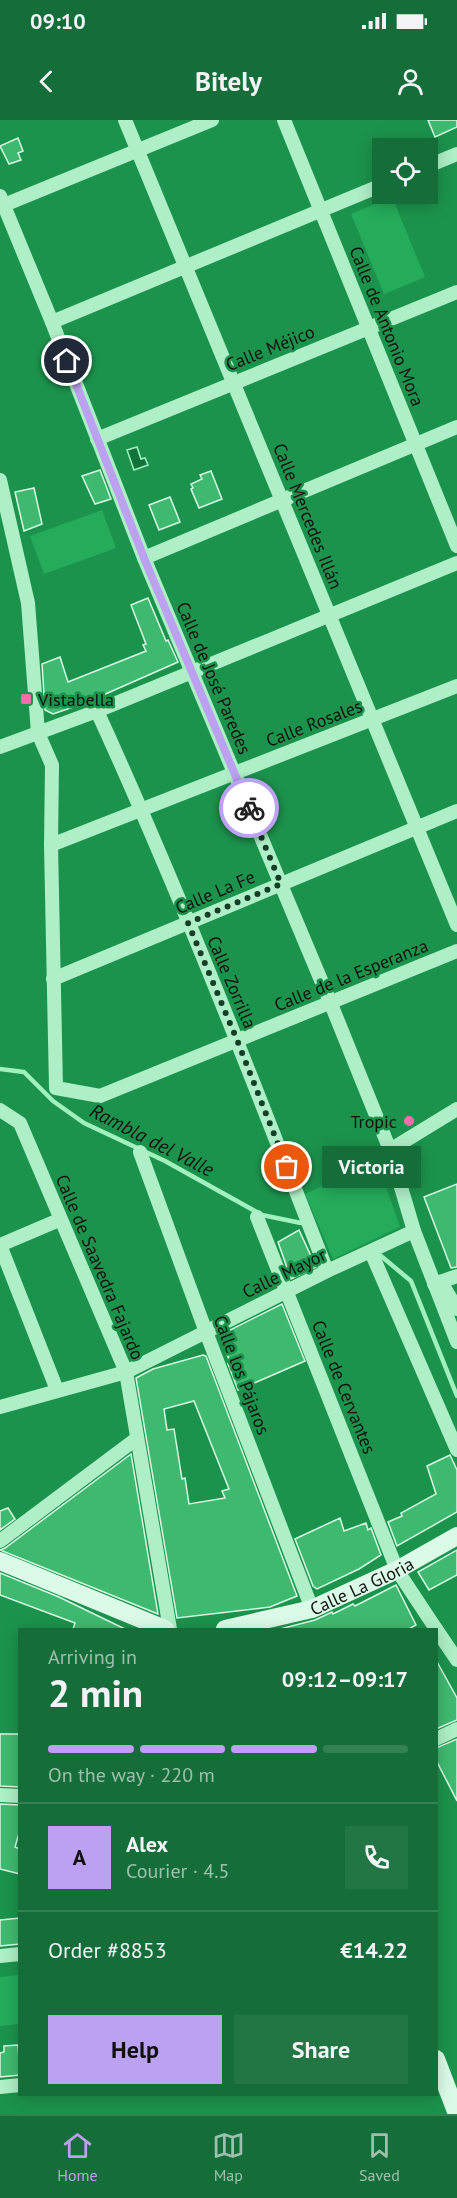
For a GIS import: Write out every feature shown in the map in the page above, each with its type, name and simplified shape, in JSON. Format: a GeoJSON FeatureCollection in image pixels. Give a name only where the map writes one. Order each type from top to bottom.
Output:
{"type":"FeatureCollection","features":[{"type":"Feature","properties":{"kind":"main road","name":"Calle La Gloria"},"geometry":{"type":"LineString","coordinates":[[229,1628],[312,1609],[397,1570],[457,1536]]}},
{"type":"Feature","properties":{"kind":"main road"},"geometry":{"type":"LineString","coordinates":[[0,1561],[163,1628]]}},
{"type":"Feature","properties":{"kind":"main road"},"geometry":{"type":"LineString","coordinates":[[438,2064],[457,2114]]}},
{"type":"Feature","properties":{"kind":"street","name":"Calle Mercedes Illán"},"geometry":{"type":"LineString","coordinates":[[125,120],[457,925]]}},
{"type":"Feature","properties":{"kind":"street"},"geometry":{"type":"LineString","coordinates":[[2,201],[212,120]]}},
{"type":"Feature","properties":{"kind":"street","name":"Calle de Antonio Mora"},"geometry":{"type":"LineString","coordinates":[[284,120],[457,546]]}},
{"type":"Feature","properties":{"kind":"street"},"geometry":{"type":"LineString","coordinates":[[438,162],[457,154]]}},
{"type":"Feature","properties":{"kind":"street"},"geometry":{"type":"LineString","coordinates":[[52,322],[372,189]]}},
{"type":"Feature","properties":{"kind":"street","name":"Calle de José Paredes"},"geometry":{"type":"LineString","coordinates":[[2,201],[144,558],[390,1150],[414,1231],[438,1283],[457,1342]]}},
{"type":"Feature","properties":{"kind":"street","name":"Calle Méjico"},"geometry":{"type":"LineString","coordinates":[[97,438],[457,292]]}},
{"type":"Feature","properties":{"kind":"street"},"geometry":{"type":"LineString","coordinates":[[144,558],[457,427]]}},
{"type":"Feature","properties":{"kind":"street"},"geometry":{"type":"LineString","coordinates":[[0,480],[28,603],[38,733],[52,765],[53,979]]}},
{"type":"Feature","properties":{"kind":"street"},"geometry":{"type":"LineString","coordinates":[[0,747],[97,711],[457,564]]}},
{"type":"Feature","properties":{"kind":"street","name":"Calle Rosales"},"geometry":{"type":"LineString","coordinates":[[51,845],[457,686]]}},
{"type":"Feature","properties":{"kind":"street","name":"Calle Zorrilla"},"geometry":{"type":"LineString","coordinates":[[97,711],[142,810],[237,1040],[327,1271]]}},
{"type":"Feature","properties":{"kind":"street","name":"Calle La Fe"},"geometry":{"type":"LineString","coordinates":[[53,979],[457,811]]}},
{"type":"Feature","properties":{"kind":"street","name":"Calle de la Esperanza"},"geometry":{"type":"LineString","coordinates":[[53,979],[56,1088],[100,1096],[457,951]]}},
{"type":"Feature","properties":{"kind":"street","name":"Calle de Saavedra Fajardo"},"geometry":{"type":"LineString","coordinates":[[0,1110],[20,1123],[59,1220],[126,1372],[170,1628]]}},
{"type":"Feature","properties":{"kind":"street"},"geometry":{"type":"LineString","coordinates":[[390,1150],[455,1114]]}},
{"type":"Feature","properties":{"kind":"street","name":"Calle los Pájaros"},"geometry":{"type":"LineString","coordinates":[[140,1152],[312,1609]]}},
{"type":"Feature","properties":{"kind":"street","name":"Calle de Cervantes"},"geometry":{"type":"LineString","coordinates":[[257,1217],[397,1570],[435,1628]]}},
{"type":"Feature","properties":{"kind":"street"},"geometry":{"type":"LineString","coordinates":[[57,1390],[0,1245],[59,1220]]}},
{"type":"Feature","properties":{"kind":"street","name":"Calle Mayor"},"geometry":{"type":"LineString","coordinates":[[0,1407],[126,1372],[327,1271],[414,1231]]}},
{"type":"Feature","properties":{"kind":"street"},"geometry":{"type":"LineString","coordinates":[[371,1252],[457,1450]]}},
{"type":"Feature","properties":{"kind":"street"},"geometry":{"type":"LineString","coordinates":[[457,1276],[438,1283],[457,1310]]}},
{"type":"Feature","properties":{"kind":"street"},"geometry":{"type":"LineString","coordinates":[[0,1541],[136,1439]]}},
{"type":"Feature","properties":{"kind":"street","name":"Calle de Cervantes"},"geometry":{"type":"LineString","coordinates":[[438,1632],[457,1660]]}},
{"type":"Feature","properties":{"kind":"street"},"geometry":{"type":"LineString","coordinates":[[438,1738],[457,1729]]}},
{"type":"Feature","properties":{"kind":"street"},"geometry":{"type":"LineString","coordinates":[[0,1795],[18,1796]]}},
{"type":"Feature","properties":{"kind":"street"},"geometry":{"type":"LineString","coordinates":[[0,1956],[18,1954]]}},
{"type":"Feature","properties":{"kind":"street"},"geometry":{"type":"LineString","coordinates":[[0,2087],[18,2085]]}},
{"type":"Feature","properties":{"kind":"shaded area"},"geometry":{"type":"Polygon","coordinates":[[[375,204],[395,204],[425,277],[384,294],[351,214],[375,204]]]}},
{"type":"Feature","properties":{"kind":"shaded area"},"geometry":{"type":"Polygon","coordinates":[[[137,447],[141,459],[145,458],[148,465],[134,470],[127,450],[137,447]]]}},
{"type":"Feature","properties":{"kind":"shaded area"},"geometry":{"type":"Polygon","coordinates":[[[102,510],[116,548],[44,574],[30,536],[102,510]]]}},
{"type":"Feature","properties":{"kind":"shaded area"},"geometry":{"type":"Polygon","coordinates":[[[377,1161],[400,1227],[333,1259],[305,1194],[377,1161]]]}},
{"type":"Feature","properties":{"kind":"shaded area"},"geometry":{"type":"Polygon","coordinates":[[[18,1975],[18,2024],[0,2026],[0,1977],[18,1975]]]}},
{"type":"Feature","properties":{"kind":"building"},"geometry":{"type":"Polygon","coordinates":[[[428,120],[457,120],[457,127],[435,137],[428,120]]]}},
{"type":"Feature","properties":{"kind":"building"},"geometry":{"type":"Polygon","coordinates":[[[18,138],[23,151],[18,153],[21,160],[9,164],[0,146],[18,138]]]}},
{"type":"Feature","properties":{"kind":"building"},"geometry":{"type":"Polygon","coordinates":[[[100,470],[111,499],[95,504],[82,476],[100,470]]]}},
{"type":"Feature","properties":{"kind":"building"},"geometry":{"type":"Polygon","coordinates":[[[211,471],[222,499],[199,508],[191,484],[202,479],[200,475],[211,471]]]}},
{"type":"Feature","properties":{"kind":"building"},"geometry":{"type":"Polygon","coordinates":[[[34,488],[42,524],[24,531],[15,492],[34,488]]]}},
{"type":"Feature","properties":{"kind":"building"},"geometry":{"type":"Polygon","coordinates":[[[170,497],[180,522],[159,530],[149,505],[170,497]]]}},
{"type":"Feature","properties":{"kind":"building"},"geometry":{"type":"Polygon","coordinates":[[[148,598],[166,641],[168,640],[178,662],[85,703],[53,714],[45,710],[42,664],[60,657],[68,682],[146,651],[143,645],[146,644],[131,605],[148,598]]]}},
{"type":"Feature","properties":{"kind":"building"},"geometry":{"type":"Polygon","coordinates":[[[457,1184],[457,1267],[451,1268],[424,1197],[457,1184]]]}},
{"type":"Feature","properties":{"kind":"building"},"geometry":{"type":"Polygon","coordinates":[[[299,1230],[316,1267],[291,1279],[278,1242],[299,1230]]]}},
{"type":"Feature","properties":{"kind":"building"},"geometry":{"type":"Polygon","coordinates":[[[282,1304],[305,1361],[238,1390],[220,1335],[282,1304]]]}},
{"type":"Feature","properties":{"kind":"building"},"geometry":{"type":"Polygon","coordinates":[[[206,1356],[297,1596],[270,1607],[177,1618],[136,1378],[153,1369],[206,1356]],[[194,1401],[164,1409],[167,1430],[174,1429],[182,1479],[185,1478],[189,1504],[225,1498],[222,1491],[229,1489],[194,1401]]]}},
{"type":"Feature","properties":{"kind":"building"},"geometry":{"type":"Polygon","coordinates":[[[131,1454],[158,1614],[0,1550],[5,1548],[131,1454]]]}},
{"type":"Feature","properties":{"kind":"building"},"geometry":{"type":"Polygon","coordinates":[[[450,1455],[457,1470],[457,1512],[397,1546],[388,1522],[402,1516],[401,1513],[436,1494],[427,1466],[450,1455]]]}},
{"type":"Feature","properties":{"kind":"building"},"geometry":{"type":"Polygon","coordinates":[[[8,1508],[15,1519],[0,1530],[0,1511],[8,1508]]]}},
{"type":"Feature","properties":{"kind":"building"},"geometry":{"type":"Polygon","coordinates":[[[340,1518],[344,1531],[366,1523],[368,1530],[371,1528],[381,1555],[359,1569],[317,1589],[313,1586],[295,1539],[340,1518]]]}},
{"type":"Feature","properties":{"kind":"building"},"geometry":{"type":"Polygon","coordinates":[[[457,1550],[457,1575],[429,1590],[418,1572],[457,1550]]]}},
{"type":"Feature","properties":{"kind":"building"},"geometry":{"type":"Polygon","coordinates":[[[0,1573],[59,1597],[123,1628],[73,1628],[75,1623],[0,1595],[0,1573]]]}},
{"type":"Feature","properties":{"kind":"building"},"geometry":{"type":"Polygon","coordinates":[[[396,1585],[416,1625],[411,1628],[284,1628],[315,1620],[332,1612],[333,1614],[353,1604],[355,1606],[396,1585]]]}},
{"type":"Feature","properties":{"kind":"building"},"geometry":{"type":"Polygon","coordinates":[[[438,1664],[457,1698],[457,1720],[438,1728],[438,1664]]]}},
{"type":"Feature","properties":{"kind":"building"},"geometry":{"type":"Polygon","coordinates":[[[0,1734],[18,1734],[18,1787],[0,1786],[0,1734]]]}},
{"type":"Feature","properties":{"kind":"building"},"geometry":{"type":"Polygon","coordinates":[[[457,1739],[457,1801],[438,1764],[438,1747],[457,1739]]]}},
{"type":"Feature","properties":{"kind":"building"},"geometry":{"type":"Polygon","coordinates":[[[0,1804],[18,1805],[18,1837],[15,1847],[18,1848],[18,1874],[0,1869],[0,1804]]]}},
{"type":"Feature","properties":{"kind":"building"},"geometry":{"type":"Polygon","coordinates":[[[18,1918],[18,1944],[0,1946],[0,1920],[18,1918]]]}},
{"type":"Feature","properties":{"kind":"building"},"geometry":{"type":"Polygon","coordinates":[[[18,2045],[18,2075],[0,2077],[0,2053],[4,2052],[4,2046],[18,2045]]]}},
{"type":"Feature","properties":{"kind":"waterway","name":"Rambla del Valle"},"geometry":{"type":"LineString","coordinates":[[0,1069],[24,1072],[53,1101],[84,1123],[165,1161],[262,1215],[301,1223]]}},
{"type":"Feature","properties":{"kind":"waterway","name":"Rambla del Valle"},"geometry":{"type":"LineString","coordinates":[[381,1256],[411,1281],[457,1396]]}},
{"type":"Feature","properties":{"kind":"way so far"},"geometry":{"type":"LineString","coordinates":[[249,808],[281,884],[188,923],[287,1167]]}},
{"type":"Feature","properties":{"kind":"place","name":"Vistabella"},"geometry":{"type":"Point","coordinates":[26,699]}},
{"type":"Feature","properties":{"kind":"place","name":"Tropic"},"geometry":{"type":"Point","coordinates":[409,1121]}},
{"type":"Feature","properties":{"kind":"place","name":"Victoria"},"geometry":{"type":"Point","coordinates":[287,1167]}},
{"type":"Feature","properties":{"kind":"route"},"geometry":{"type":"LineString","coordinates":[[67,361],[144,558],[249,808]]}}]}
